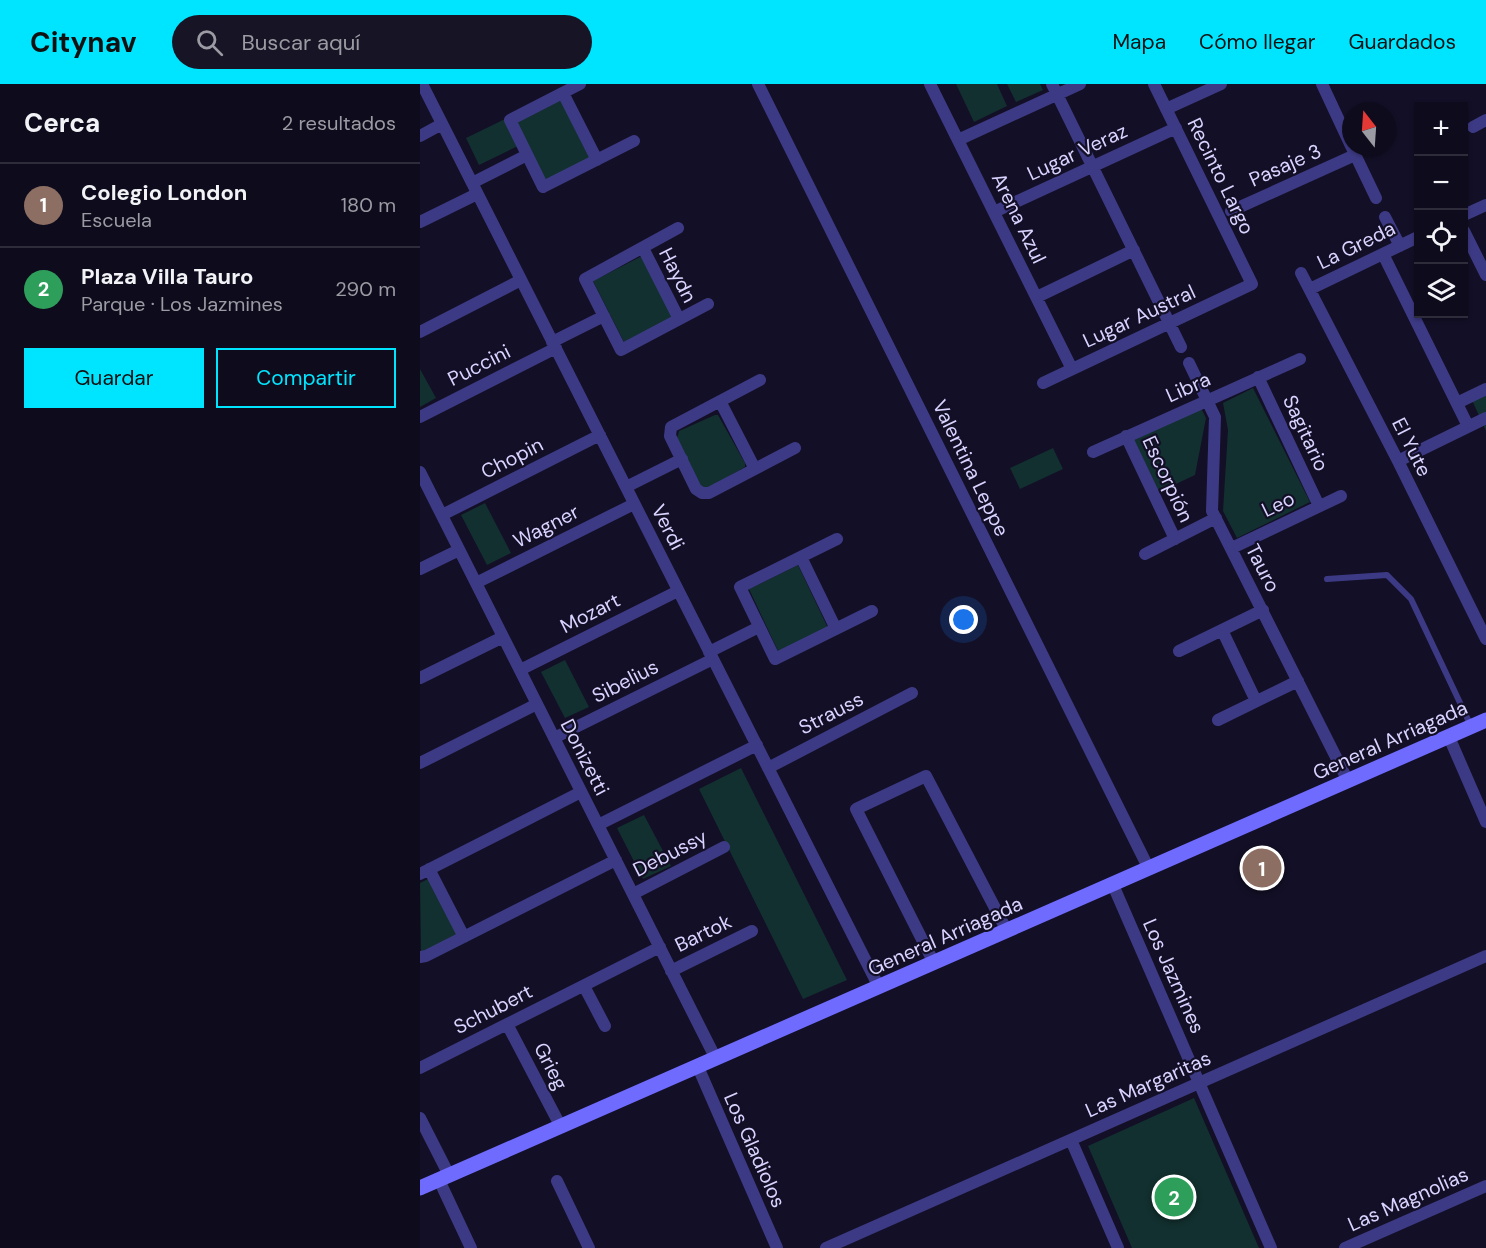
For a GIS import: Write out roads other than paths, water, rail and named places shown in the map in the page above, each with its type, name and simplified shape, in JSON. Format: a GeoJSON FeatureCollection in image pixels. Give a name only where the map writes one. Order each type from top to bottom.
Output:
{"type":"FeatureCollection","features":[{"type":"Feature","properties":{"kind":"street","name":"Verdi"},"geometry":{"type":"LineString","coordinates":[[422,84],[879,987]]}},
{"type":"Feature","properties":{"kind":"street"},"geometry":{"type":"LineString","coordinates":[[580,84],[510,120],[543,187],[634,141]]}},
{"type":"Feature","properties":{"kind":"street","name":"Valentina Leppe"},"geometry":{"type":"LineString","coordinates":[[758,84],[1149,869]]}},
{"type":"Feature","properties":{"kind":"street","name":"Arena Azul"},"geometry":{"type":"LineString","coordinates":[[930,84],[1072,369]]}},
{"type":"Feature","properties":{"kind":"street"},"geometry":{"type":"LineString","coordinates":[[958,140],[1055,89],[1080,84]]}},
{"type":"Feature","properties":{"kind":"street","name":"Recinto Largo"},"geometry":{"type":"LineString","coordinates":[[1154,84],[1252,284]]}},
{"type":"Feature","properties":{"kind":"street"},"geometry":{"type":"LineString","coordinates":[[1166,109],[1221,84]]}},
{"type":"Feature","properties":{"kind":"street"},"geometry":{"type":"LineString","coordinates":[[1322,84],[1342,126]]}},
{"type":"Feature","properties":{"kind":"street"},"geometry":{"type":"LineString","coordinates":[[1055,89],[1181,347]]}},
{"type":"Feature","properties":{"kind":"street"},"geometry":{"type":"LineString","coordinates":[[563,93],[597,160]]}},
{"type":"Feature","properties":{"kind":"street"},"geometry":{"type":"LineString","coordinates":[[1473,127],[1486,120]]}},
{"type":"Feature","properties":{"kind":"street"},"geometry":{"type":"LineString","coordinates":[[420,136],[442,124]]}},
{"type":"Feature","properties":{"kind":"street","name":"Lugar Veraz"},"geometry":{"type":"LineString","coordinates":[[994,212],[1176,128]]}},
{"type":"Feature","properties":{"kind":"street"},"geometry":{"type":"LineString","coordinates":[[420,222],[528,155]]}},
{"type":"Feature","properties":{"kind":"street","name":"Pasaje 3"},"geometry":{"type":"LineString","coordinates":[[1231,211],[1342,155]]}},
{"type":"Feature","properties":{"kind":"street"},"geometry":{"type":"LineString","coordinates":[[1356,156],[1376,198]]}},
{"type":"Feature","properties":{"kind":"street"},"geometry":{"type":"LineString","coordinates":[[1468,213],[1486,205]]}},
{"type":"Feature","properties":{"kind":"street"},"geometry":{"type":"LineString","coordinates":[[1385,217],[1400,246]]}},
{"type":"Feature","properties":{"kind":"street"},"geometry":{"type":"LineString","coordinates":[[678,228],[585,279],[621,350],[708,304]]}},
{"type":"Feature","properties":{"kind":"street","name":"La Greda"},"geometry":{"type":"LineString","coordinates":[[1310,289],[1414,239]]}},
{"type":"Feature","properties":{"kind":"street"},"geometry":{"type":"LineString","coordinates":[[1468,239],[1486,275]]}},
{"type":"Feature","properties":{"kind":"street","name":"Haydn"},"geometry":{"type":"LineString","coordinates":[[643,248],[679,319]]}},
{"type":"Feature","properties":{"kind":"street"},"geometry":{"type":"LineString","coordinates":[[1036,297],[1134,250]]}},
{"type":"Feature","properties":{"kind":"street"},"geometry":{"type":"LineString","coordinates":[[1383,254],[1468,426]]}},
{"type":"Feature","properties":{"kind":"street","name":"El Yute"},"geometry":{"type":"LineString","coordinates":[[1301,273],[1486,639]]}},
{"type":"Feature","properties":{"kind":"street"},"geometry":{"type":"LineString","coordinates":[[420,332],[521,280]]}},
{"type":"Feature","properties":{"kind":"street","name":"Lugar Austral"},"geometry":{"type":"LineString","coordinates":[[1043,383],[1252,284]]}},
{"type":"Feature","properties":{"kind":"street","name":"Puccini"},"geometry":{"type":"LineString","coordinates":[[420,417],[604,316]]}},
{"type":"Feature","properties":{"kind":"street","name":"Libra"},"geometry":{"type":"LineString","coordinates":[[1093,452],[1299,359]]}},
{"type":"Feature","properties":{"kind":"street","name":"Tauro"},"geometry":{"type":"LineString","coordinates":[[1189,363],[1215,417],[1212,511],[1348,781]]}},
{"type":"Feature","properties":{"kind":"street","name":"Sagitario"},"geometry":{"type":"LineString","coordinates":[[1258,377],[1319,506]]}},
{"type":"Feature","properties":{"kind":"street"},"geometry":{"type":"LineString","coordinates":[[760,380],[671,428],[670,436],[696,489],[702,494],[709,493],[795,448]]}},
{"type":"Feature","properties":{"kind":"street"},"geometry":{"type":"LineString","coordinates":[[720,401],[755,469]]}},
{"type":"Feature","properties":{"kind":"street"},"geometry":{"type":"LineString","coordinates":[[1398,461],[1468,426],[1482,405],[1457,403]]}},
{"type":"Feature","properties":{"kind":"street","name":"Chopin"},"geometry":{"type":"LineString","coordinates":[[442,515],[600,435]]}},
{"type":"Feature","properties":{"kind":"street","name":"Escorpión"},"geometry":{"type":"LineString","coordinates":[[1126,436],[1175,539]]}},
{"type":"Feature","properties":{"kind":"street"},"geometry":{"type":"LineString","coordinates":[[626,487],[682,459]]}},
{"type":"Feature","properties":{"kind":"street","name":"Donizetti"},"geometry":{"type":"LineString","coordinates":[[422,479],[716,1059]]}},
{"type":"Feature","properties":{"kind":"street","name":"Leo"},"geometry":{"type":"LineString","coordinates":[[1232,548],[1341,496]]}},
{"type":"Feature","properties":{"kind":"street","name":"Wagner"},"geometry":{"type":"LineString","coordinates":[[476,583],[634,504]]}},
{"type":"Feature","properties":{"kind":"street"},"geometry":{"type":"LineString","coordinates":[[1144,554],[1216,518]]}},
{"type":"Feature","properties":{"kind":"street"},"geometry":{"type":"LineString","coordinates":[[837,539],[740,587],[759,627],[775,659],[872,612]]}},
{"type":"Feature","properties":{"kind":"street"},"geometry":{"type":"LineString","coordinates":[[420,569],[459,550]]}},
{"type":"Feature","properties":{"kind":"street"},"geometry":{"type":"LineString","coordinates":[[801,557],[836,629]]}},
{"type":"Feature","properties":{"kind":"street","name":"Mozart"},"geometry":{"type":"LineString","coordinates":[[520,670],[678,591]]}},
{"type":"Feature","properties":{"kind":"street"},"geometry":{"type":"LineString","coordinates":[[1179,651],[1263,610]]}},
{"type":"Feature","properties":{"kind":"street","name":"Sibelius"},"geometry":{"type":"LineString","coordinates":[[554,738],[759,627]]}},
{"type":"Feature","properties":{"kind":"street"},"geometry":{"type":"LineString","coordinates":[[1222,630],[1257,701]]}},
{"type":"Feature","properties":{"kind":"street"},"geometry":{"type":"LineString","coordinates":[[420,678],[503,637]]}},
{"type":"Feature","properties":{"kind":"street"},"geometry":{"type":"LineString","coordinates":[[1218,720],[1298,681]]}},
{"type":"Feature","properties":{"kind":"street","name":"Strauss"},"geometry":{"type":"LineString","coordinates":[[768,768],[912,693]]}},
{"type":"Feature","properties":{"kind":"street"},"geometry":{"type":"LineString","coordinates":[[420,764],[537,704]]}},
{"type":"Feature","properties":{"kind":"street","name":"General Arriagada"},"geometry":{"type":"LineString","coordinates":[[420,1188],[1486,720]]}},
{"type":"Feature","properties":{"kind":"street"},"geometry":{"type":"LineString","coordinates":[[1449,737],[1486,822]]}},
{"type":"Feature","properties":{"kind":"street"},"geometry":{"type":"LineString","coordinates":[[598,825],[756,745]]}},
{"type":"Feature","properties":{"kind":"street"},"geometry":{"type":"LineString","coordinates":[[934,963],[856,809],[926,776],[1007,931]]}},
{"type":"Feature","properties":{"kind":"street"},"geometry":{"type":"LineString","coordinates":[[464,937],[425,872],[582,792]]}},
{"type":"Feature","properties":{"kind":"street","name":"Debussy"},"geometry":{"type":"LineString","coordinates":[[633,894],[724,847]]}},
{"type":"Feature","properties":{"kind":"street"},"geometry":{"type":"LineString","coordinates":[[420,957],[426,957],[616,860]]}},
{"type":"Feature","properties":{"kind":"street","name":"Los Jazmines"},"geometry":{"type":"LineString","coordinates":[[1113,885],[1271,1248]]}},
{"type":"Feature","properties":{"kind":"street","name":"Bartok"},"geometry":{"type":"LineString","coordinates":[[671,971],[752,931]]}},
{"type":"Feature","properties":{"kind":"street","name":"Schubert"},"geometry":{"type":"LineString","coordinates":[[420,1068],[660,948]]}},
{"type":"Feature","properties":{"kind":"street","name":"Las Margaritas"},"geometry":{"type":"LineString","coordinates":[[826,1248],[1486,956]]}},
{"type":"Feature","properties":{"kind":"street"},"geometry":{"type":"LineString","coordinates":[[584,986],[605,1026]]}},
{"type":"Feature","properties":{"kind":"street","name":"Grieg"},"geometry":{"type":"LineString","coordinates":[[507,1024],[561,1127]]}},
{"type":"Feature","properties":{"kind":"street","name":"Los Gladiolos"},"geometry":{"type":"LineString","coordinates":[[698,1067],[777,1248]]}},
{"type":"Feature","properties":{"kind":"street"},"geometry":{"type":"LineString","coordinates":[[420,1118],[471,1248]]}},
{"type":"Feature","properties":{"kind":"street"},"geometry":{"type":"LineString","coordinates":[[1071,1140],[1118,1248]]}},
{"type":"Feature","properties":{"kind":"street"},"geometry":{"type":"LineString","coordinates":[[557,1181],[589,1248]]}},
{"type":"Feature","properties":{"kind":"street","name":"Las Magnolias"},"geometry":{"type":"LineString","coordinates":[[1345,1248],[1369,1243],[1486,1186]]}},
{"type":"Feature","properties":{"kind":"lane"},"geometry":{"type":"LineString","coordinates":[[1327,579],[1387,575],[1411,599],[1471,727]]}},
{"type":"Feature","properties":{"kind":"place","name":"Colegio London"},"geometry":{"type":"Point","coordinates":[1262,868]}},
{"type":"Feature","properties":{"kind":"place","name":"Plaza Villa Tauro"},"geometry":{"type":"Point","coordinates":[1174,1197]}}]}
